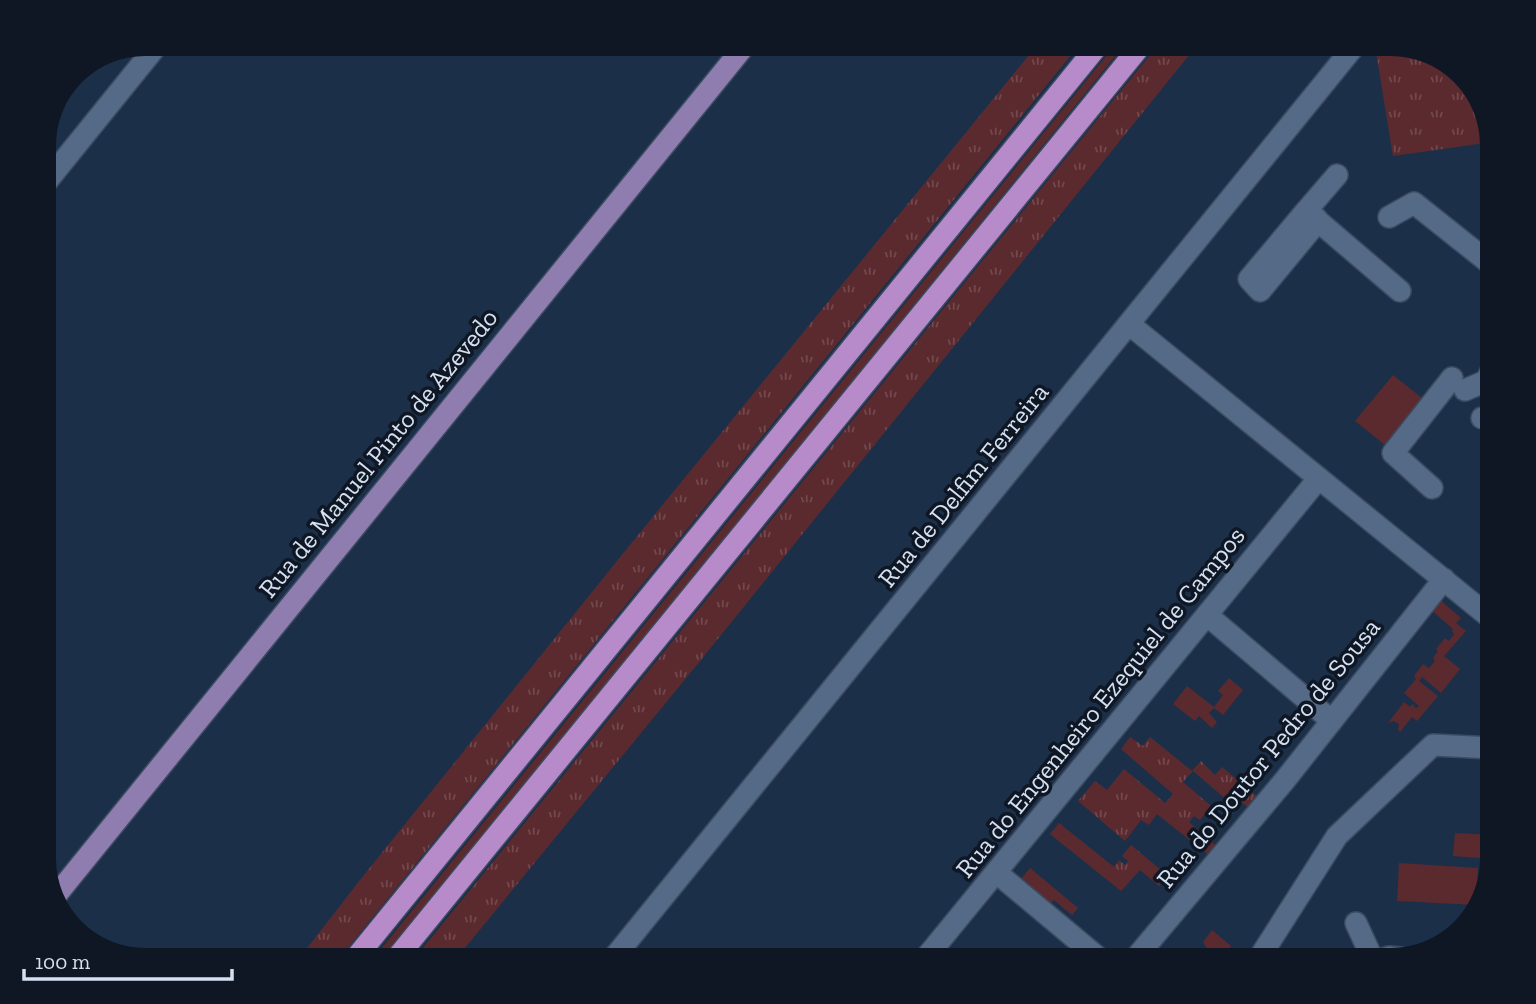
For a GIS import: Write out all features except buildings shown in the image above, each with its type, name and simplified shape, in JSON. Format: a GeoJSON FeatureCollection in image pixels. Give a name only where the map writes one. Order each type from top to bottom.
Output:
{"type":"FeatureCollection","features":[{"type":"Feature","properties":{"kind":"highway"},"geometry":{"type":"LineString","coordinates":[[364,948],[1089,56]]}},
{"type":"Feature","properties":{"kind":"highway"},"geometry":{"type":"LineString","coordinates":[[406,948],[1132,56]]}},
{"type":"Feature","properties":{"kind":"main road","name":"Rua de Manuel Pinto de Azevedo"},"geometry":{"type":"LineString","coordinates":[[61,889],[736,56]]}},
{"type":"Feature","properties":{"kind":"street"},"geometry":{"type":"LineString","coordinates":[[56,170],[148,56]]}},
{"type":"Feature","properties":{"kind":"street","name":"Rua de Delfim Ferreira"},"geometry":{"type":"LineString","coordinates":[[622,948],[1346,56]]}},
{"type":"Feature","properties":{"kind":"street"},"geometry":{"type":"LineString","coordinates":[[1288,250],[1337,175]]}},
{"type":"Feature","properties":{"kind":"street"},"geometry":{"type":"LineString","coordinates":[[1389,217],[1414,204],[1480,256]]}},
{"type":"Feature","properties":{"kind":"street"},"geometry":{"type":"LineString","coordinates":[[1312,216],[1400,290]]}},
{"type":"Feature","properties":{"kind":"street"},"geometry":{"type":"LineString","coordinates":[[1129,324],[1480,609]]}},
{"type":"Feature","properties":{"kind":"street"},"geometry":{"type":"LineString","coordinates":[[1432,488],[1393,453],[1459,384],[1480,382]]}},
{"type":"Feature","properties":{"kind":"street","name":"Rua do Engenheiro Ezequiel de Campos"},"geometry":{"type":"LineString","coordinates":[[934,948],[1318,478]]}},
{"type":"Feature","properties":{"kind":"street","name":"Rua do Doutor Pedro de Sousa"},"geometry":{"type":"LineString","coordinates":[[1144,948],[1332,721],[1444,579]]}},
{"type":"Feature","properties":{"kind":"street"},"geometry":{"type":"LineString","coordinates":[[1207,615],[1332,721]]}},
{"type":"Feature","properties":{"kind":"street"},"geometry":{"type":"LineString","coordinates":[[1266,948],[1337,836],[1414,761],[1433,745],[1480,747]]}},
{"type":"Feature","properties":{"kind":"street"},"geometry":{"type":"LineString","coordinates":[[997,873],[1087,948]]}},
{"type":"Feature","properties":{"kind":"street"},"geometry":{"type":"LineString","coordinates":[[1356,923],[1367,948]]}},
{"type":"Feature","properties":{"kind":"green space"},"geometry":{"type":"Polygon","coordinates":[[[1028,56],[1070,56],[348,948],[307,948],[621,556],[1028,56]]]}},
{"type":"Feature","properties":{"kind":"green space"},"geometry":{"type":"Polygon","coordinates":[[[1106,56],[1115,56],[394,948],[382,948],[1106,56]]]}},
{"type":"Feature","properties":{"kind":"green space"},"geometry":{"type":"Polygon","coordinates":[[[1149,56],[1188,56],[465,948],[423,948],[1149,56]]]}},
{"type":"Feature","properties":{"kind":"green space"},"geometry":{"type":"Polygon","coordinates":[[[1377,56],[1414,59],[1450,78],[1471,106],[1479,134],[1480,144],[1393,156],[1377,56]]]}},
{"type":"Feature","properties":{"kind":"green space"},"geometry":{"type":"Polygon","coordinates":[[[1393,375],[1422,398],[1385,445],[1355,421],[1393,375]]]}},
{"type":"Feature","properties":{"kind":"green space"},"geometry":{"type":"Polygon","coordinates":[[[1439,599],[1461,618],[1456,623],[1466,631],[1444,656],[1460,669],[1441,693],[1422,677],[1419,681],[1438,696],[1417,721],[1412,717],[1400,732],[1399,724],[1394,721],[1388,723],[1404,702],[1410,707],[1412,704],[1416,708],[1419,706],[1404,693],[1416,679],[1414,676],[1423,664],[1429,668],[1435,661],[1433,658],[1438,651],[1436,649],[1445,638],[1449,641],[1454,634],[1453,629],[1430,609],[1439,599]]]}},
{"type":"Feature","properties":{"kind":"green space"},"geometry":{"type":"Polygon","coordinates":[[[1229,678],[1243,690],[1223,715],[1214,708],[1209,713],[1217,722],[1212,728],[1199,716],[1195,721],[1173,704],[1187,686],[1214,707],[1223,695],[1218,691],[1229,678]]]}},
{"type":"Feature","properties":{"kind":"green space"},"geometry":{"type":"Polygon","coordinates":[[[1130,737],[1143,746],[1150,737],[1192,771],[1201,761],[1215,775],[1222,767],[1259,798],[1250,809],[1239,800],[1234,806],[1193,771],[1183,782],[1211,806],[1200,820],[1194,816],[1189,822],[1219,848],[1211,857],[1157,814],[1149,825],[1141,820],[1125,841],[1078,801],[1095,781],[1107,790],[1124,769],[1165,803],[1173,794],[1121,749],[1130,737]]]}},
{"type":"Feature","properties":{"kind":"green space"},"geometry":{"type":"Polygon","coordinates":[[[1059,823],[1114,867],[1119,860],[1125,865],[1128,861],[1122,856],[1131,845],[1168,876],[1159,886],[1140,870],[1121,891],[1050,834],[1059,823]]]}},
{"type":"Feature","properties":{"kind":"green space"},"geometry":{"type":"Polygon","coordinates":[[[1455,833],[1480,834],[1480,858],[1453,856],[1455,833]]]}},
{"type":"Feature","properties":{"kind":"green space"},"geometry":{"type":"Polygon","coordinates":[[[1399,863],[1478,868],[1477,882],[1467,905],[1397,901],[1399,863]]]}},
{"type":"Feature","properties":{"kind":"green space"},"geometry":{"type":"Polygon","coordinates":[[[1030,868],[1078,908],[1072,915],[1054,900],[1050,904],[1021,879],[1030,868]]]}},
{"type":"Feature","properties":{"kind":"green space"},"geometry":{"type":"Polygon","coordinates":[[[1212,930],[1231,946],[1207,948],[1203,942],[1212,930]]]}}]}
